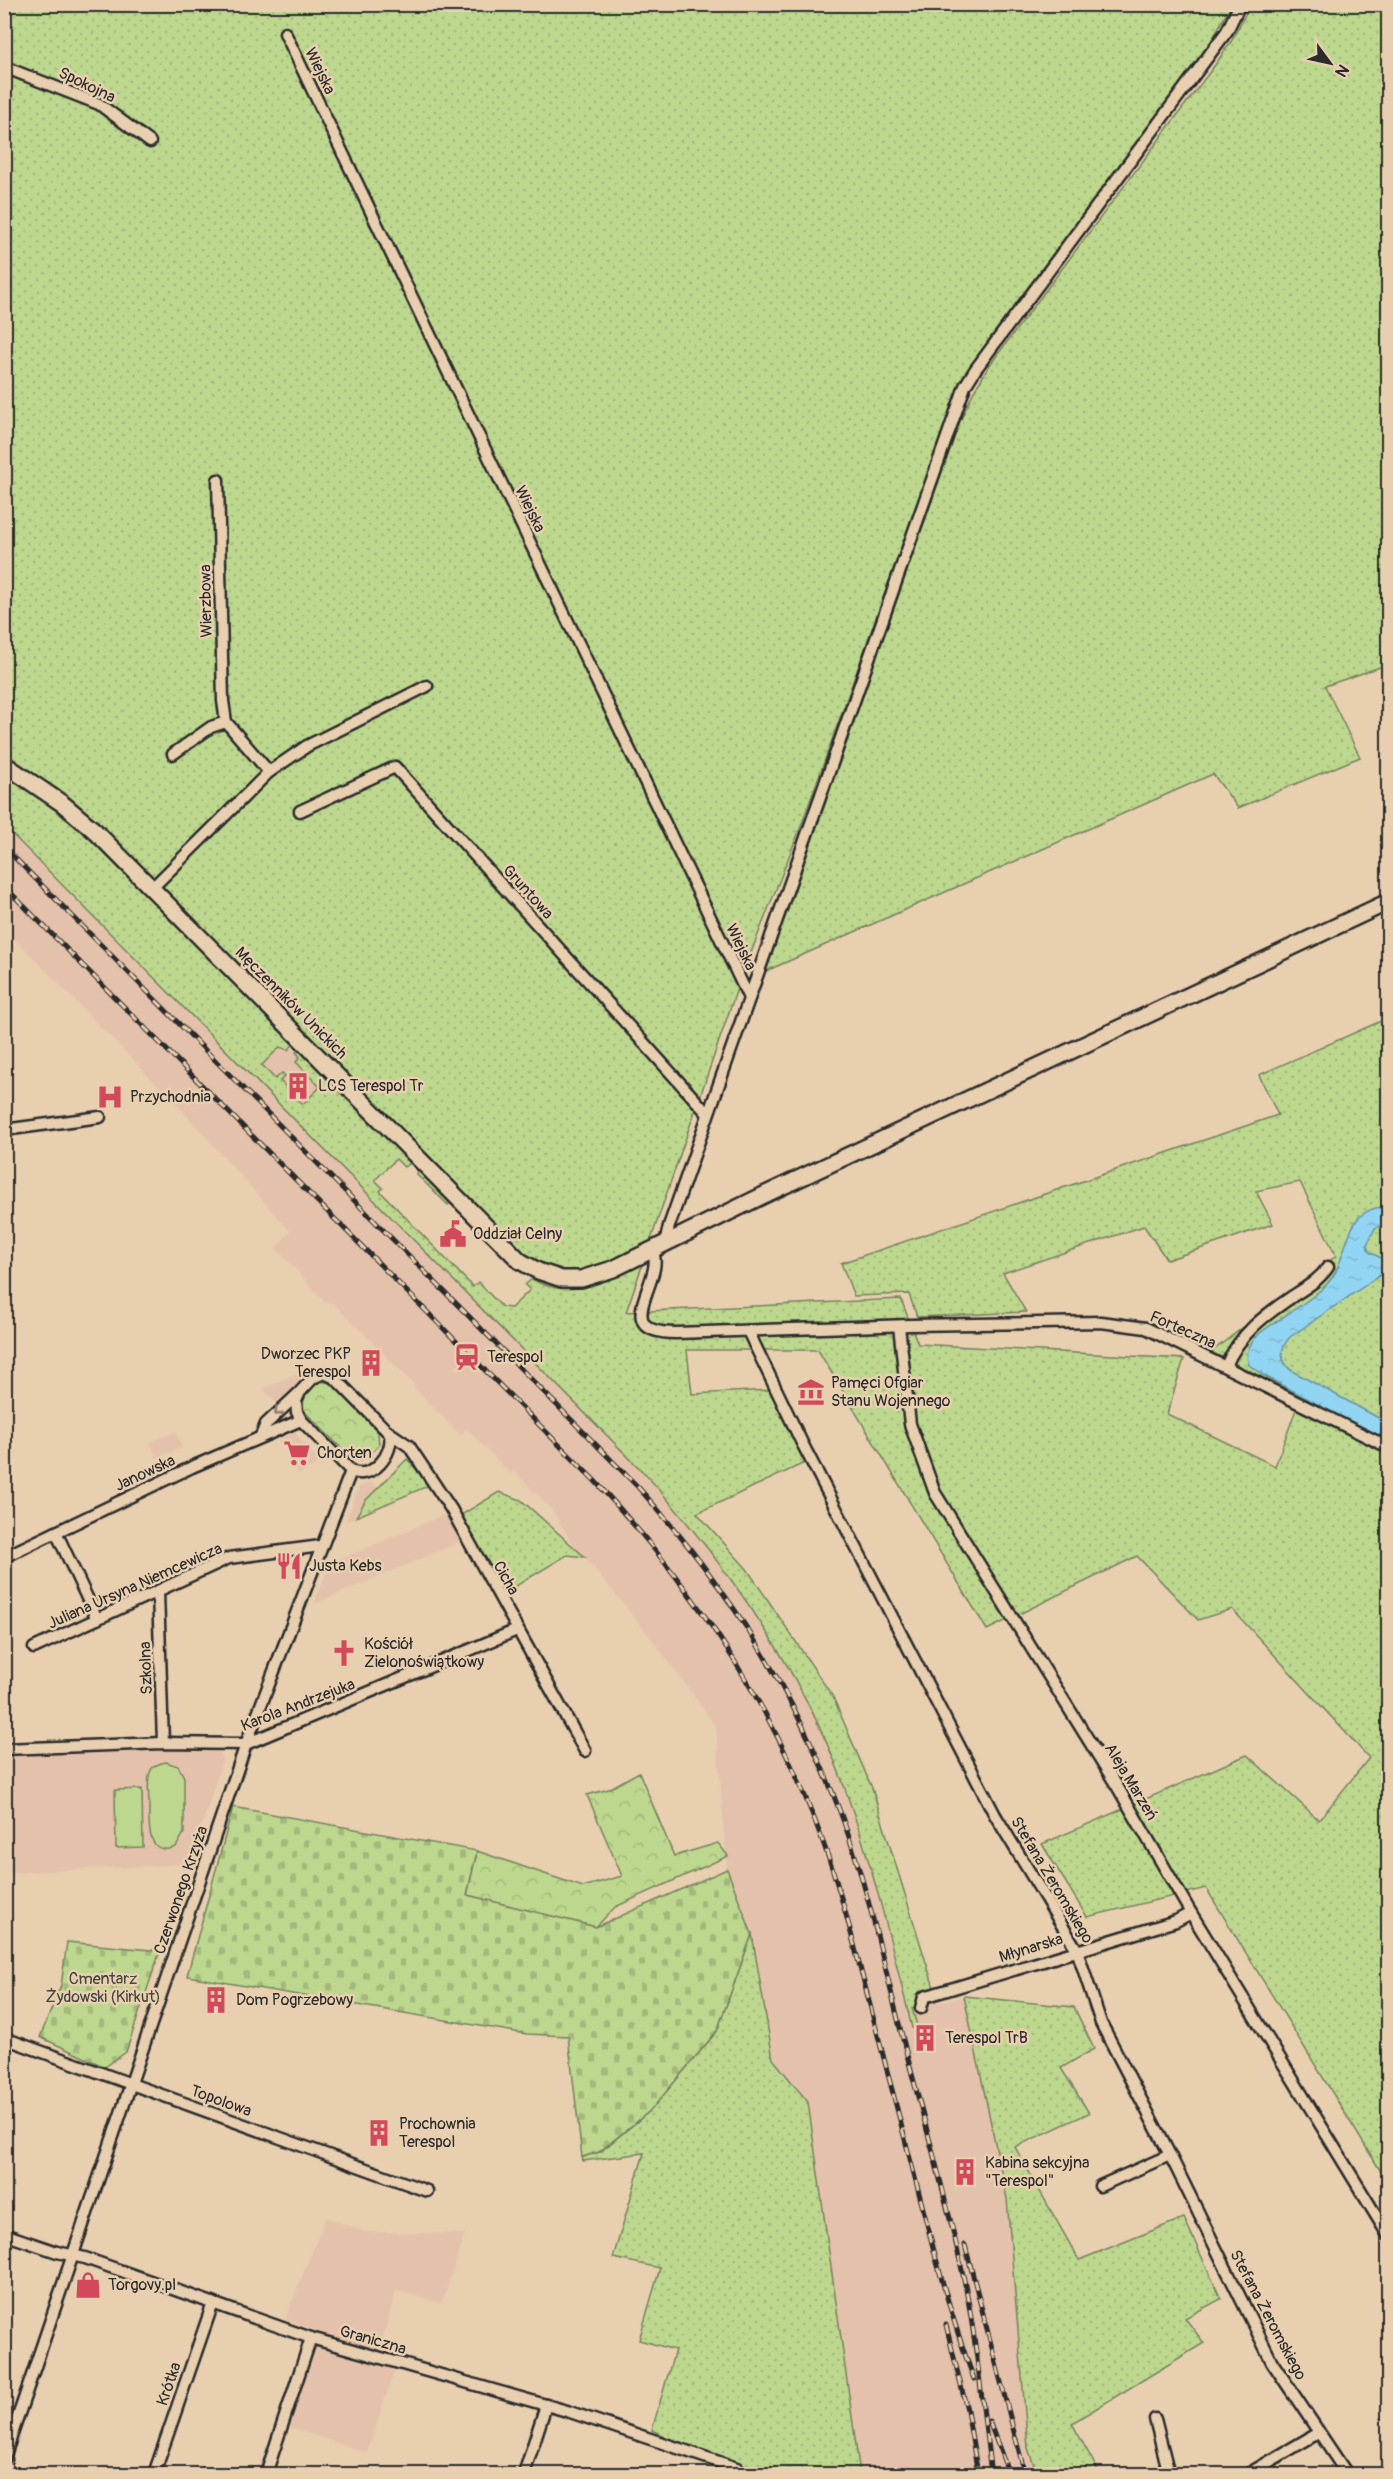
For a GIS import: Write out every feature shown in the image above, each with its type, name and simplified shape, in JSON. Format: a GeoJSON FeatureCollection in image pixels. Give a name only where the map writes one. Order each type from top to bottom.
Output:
{"type":"FeatureCollection","features":[{"type":"Feature","properties":{"kind":"main road","name":"Męczenników Unickich"},"geometry":{"type":"LineString","coordinates":[[4,764],[74,812],[520,1261],[551,1277],[562,1279],[581,1279],[613,1269],[1389,902]]}},
{"type":"Feature","properties":{"kind":"street"},"geometry":{"type":"LineString","coordinates":[[670,1241],[667,1235],[669,1226],[965,386],[1227,32],[1240,4]]}},
{"type":"Feature","properties":{"kind":"street","name":"Wiejska"},"geometry":{"type":"LineString","coordinates":[[285,33],[749,998]]}},
{"type":"Feature","properties":{"kind":"street","name":"Spokojna"},"geometry":{"type":"LineString","coordinates":[[4,67],[66,89],[99,105],[150,142]]}},
{"type":"Feature","properties":{"kind":"street","name":"Wierzbowa"},"geometry":{"type":"LineString","coordinates":[[218,480],[223,701],[226,722]]}},
{"type":"Feature","properties":{"kind":"street"},"geometry":{"type":"LineString","coordinates":[[152,888],[269,772],[307,746],[427,686]]}},
{"type":"Feature","properties":{"kind":"street"},"geometry":{"type":"LineString","coordinates":[[173,753],[211,726],[226,722],[269,772]]}},
{"type":"Feature","properties":{"kind":"street","name":"Gruntowa"},"geometry":{"type":"LineString","coordinates":[[300,811],[395,767],[708,1114]]}},
{"type":"Feature","properties":{"kind":"street"},"geometry":{"type":"LineString","coordinates":[[4,1130],[100,1117]]}},
{"type":"Feature","properties":{"kind":"street","name":"Forteczna"},"geometry":{"type":"LineString","coordinates":[[649,1251],[656,1261],[640,1313],[647,1326],[666,1333],[1101,1322],[1146,1328],[1389,1447]]}},
{"type":"Feature","properties":{"kind":"street"},"geometry":{"type":"LineString","coordinates":[[1226,1366],[1242,1338],[1266,1315],[1320,1278],[1328,1267]]}},
{"type":"Feature","properties":{"kind":"street","name":"Aleja Marzeń"},"geometry":{"type":"LineString","coordinates":[[905,1326],[910,1424],[935,1493],[1117,1786],[1191,1913],[1389,2235]]}},
{"type":"Feature","properties":{"kind":"street","name":"Stefana Żeromskiego"},"geometry":{"type":"LineString","coordinates":[[748,1331],[802,1443],[995,1815],[1077,1950],[1101,2024],[1170,2155],[1272,2362],[1347,2475]]}},
{"type":"Feature","properties":{"kind":"street","name":"Cicha"},"geometry":{"type":"LineString","coordinates":[[261,1436],[268,1422],[317,1376],[324,1373],[332,1376],[387,1431],[409,1446],[451,1509],[585,1751]]}},
{"type":"Feature","properties":{"kind":"street"},"geometry":{"type":"LineString","coordinates":[[300,1392],[296,1406],[301,1420],[351,1472],[366,1473],[385,1457],[391,1443],[387,1431]]}},
{"type":"Feature","properties":{"kind":"street","name":"Janowska"},"geometry":{"type":"LineString","coordinates":[[4,1557],[261,1436],[301,1420]]}},
{"type":"Feature","properties":{"kind":"street","name":"Czerwonego Krzyża"},"geometry":{"type":"LineString","coordinates":[[4,2458],[246,1744],[351,1472]]}},
{"type":"Feature","properties":{"kind":"street"},"geometry":{"type":"LineString","coordinates":[[56,1532],[97,1619]]}},
{"type":"Feature","properties":{"kind":"street","name":"Juliana Ursyna Niemcewicza"},"geometry":{"type":"LineString","coordinates":[[34,1648],[229,1558],[321,1546]]}},
{"type":"Feature","properties":{"kind":"street","name":"Szkolna"},"geometry":{"type":"LineString","coordinates":[[158,1592],[163,1743]]}},
{"type":"Feature","properties":{"kind":"street","name":"Karola Andrzejuka"},"geometry":{"type":"LineString","coordinates":[[4,1749],[163,1743],[246,1744],[517,1630]]}},
{"type":"Feature","properties":{"kind":"street","name":"Młynarska"},"geometry":{"type":"LineString","coordinates":[[921,2008],[924,1997],[1176,1921],[1191,1913]]}},
{"type":"Feature","properties":{"kind":"street","name":"Topolowa"},"geometry":{"type":"LineString","coordinates":[[4,2038],[427,2191]]}},
{"type":"Feature","properties":{"kind":"street"},"geometry":{"type":"LineString","coordinates":[[1100,2186],[1170,2155]]}},
{"type":"Feature","properties":{"kind":"street","name":"Graniczna"},"geometry":{"type":"LineString","coordinates":[[4,2234],[84,2258],[311,2338],[546,2405],[696,2452],[737,2468]]}},
{"type":"Feature","properties":{"kind":"street","name":"Krótka"},"geometry":{"type":"LineString","coordinates":[[154,2475],[213,2303]]}},
{"type":"Feature","properties":{"kind":"street"},"geometry":{"type":"LineString","coordinates":[[266,2475],[311,2338]]}},
{"type":"Feature","properties":{"kind":"street"},"geometry":{"type":"LineString","coordinates":[[524,2475],[546,2405]]}},
{"type":"Feature","properties":{"kind":"street"},"geometry":{"type":"LineString","coordinates":[[1155,2419],[1169,2475]]}},
{"type":"Feature","properties":{"kind":"street"},"geometry":{"type":"LineString","coordinates":[[1248,2475],[1318,2433]]}},
{"type":"Feature","properties":{"kind":"shaded area"},"geometry":{"type":"Polygon","coordinates":[[[4,812],[280,1036],[332,1089],[306,1115],[473,1287],[478,1282],[502,1307],[513,1309],[747,1569],[833,1697],[872,1788],[939,2003],[964,1996],[1007,2199],[1028,2448],[1037,2474],[860,2474],[808,2103],[774,2059],[752,1934],[727,1869],[716,1726],[652,1639],[585,1557],[575,1548],[552,1510],[514,1471],[511,1474],[467,1429],[460,1435],[414,1387],[415,1385],[334,1304],[325,1302],[276,1248],[290,1231],[182,1110],[5,929],[4,812]]]}},
{"type":"Feature","properties":{"kind":"shaded area"},"geometry":{"type":"Polygon","coordinates":[[[304,1370],[308,1374],[278,1404],[263,1389],[304,1370]]]}},
{"type":"Feature","properties":{"kind":"shaded area"},"geometry":{"type":"Polygon","coordinates":[[[175,1432],[182,1447],[157,1458],[150,1442],[175,1432]]]}},
{"type":"Feature","properties":{"kind":"shaded area"},"geometry":{"type":"Polygon","coordinates":[[[295,1432],[319,1462],[299,1474],[278,1440],[295,1432]]]}},
{"type":"Feature","properties":{"kind":"shaded area"},"geometry":{"type":"Polygon","coordinates":[[[372,1482],[377,1488],[365,1501],[356,1517],[346,1521],[359,1487],[372,1482]]]}},
{"type":"Feature","properties":{"kind":"shaded area"},"geometry":{"type":"Polygon","coordinates":[[[446,1514],[462,1541],[314,1604],[330,1564],[446,1514]]]}},
{"type":"Feature","properties":{"kind":"shaded area"},"geometry":{"type":"Polygon","coordinates":[[[217,1749],[223,1758],[190,1864],[5,1873],[5,1756],[217,1749]]]}},
{"type":"Feature","properties":{"kind":"shaded area"},"geometry":{"type":"Polygon","coordinates":[[[326,2217],[365,2232],[465,2234],[442,2303],[396,2290],[380,2347],[400,2353],[367,2453],[286,2426],[320,2332],[285,2319],[326,2217]]]}},
{"type":"Feature","properties":{"kind":"green space"},"geometry":{"type":"Polygon","coordinates":[[[4,5],[1231,5],[1210,43],[991,337],[958,390],[801,826],[739,983],[649,1245],[626,1257],[600,1268],[573,1274],[548,1270],[524,1255],[175,903],[5,757],[4,5]]]}},
{"type":"Feature","properties":{"kind":"green space"},"geometry":{"type":"Polygon","coordinates":[[[1250,5],[1388,5],[1388,677],[1383,666],[1325,686],[1360,757],[1238,808],[1213,774],[766,971],[960,421],[973,393],[989,366],[1215,65],[1232,40],[1250,5]]]}},
{"type":"Feature","properties":{"kind":"green space"},"geometry":{"type":"Polygon","coordinates":[[[4,775],[42,799],[90,839],[294,1044],[288,1050],[280,1047],[262,1065],[275,1079],[282,1073],[285,1076],[280,1081],[303,1104],[320,1087],[296,1062],[300,1057],[296,1052],[299,1050],[411,1163],[404,1167],[396,1159],[375,1180],[383,1188],[380,1191],[473,1287],[478,1282],[502,1307],[511,1308],[530,1290],[525,1285],[532,1279],[546,1286],[574,1289],[602,1282],[643,1263],[626,1312],[901,1299],[918,1344],[1184,1359],[1167,1414],[1275,1466],[1301,1396],[1211,1352],[1336,1256],[1300,1182],[1256,1191],[1273,1224],[1167,1260],[1144,1226],[1003,1273],[1026,1312],[917,1317],[909,1294],[854,1296],[841,1263],[1278,1115],[1259,1075],[1388,1018],[1388,2183],[1206,1888],[1087,1917],[1042,1844],[1247,1755],[1319,1820],[1369,1758],[1232,1609],[1198,1620],[1137,1556],[987,1630],[818,1350],[687,1350],[692,1394],[772,1390],[807,1462],[697,1513],[747,1569],[833,1697],[872,1788],[935,1991],[917,1997],[919,2006],[912,2008],[917,2026],[912,2028],[872,1874],[843,1783],[806,1700],[760,1621],[734,1583],[678,1511],[648,1477],[5,827],[4,775]]]}},
{"type":"Feature","properties":{"kind":"green space"},"geometry":{"type":"Polygon","coordinates":[[[419,1171],[450,1203],[448,1205],[416,1174],[419,1171]]]}},
{"type":"Feature","properties":{"kind":"green space"},"geometry":{"type":"Polygon","coordinates":[[[318,1381],[331,1383],[378,1432],[379,1445],[363,1459],[350,1457],[304,1411],[301,1402],[304,1394],[318,1381]]]}},
{"type":"Feature","properties":{"kind":"green space"},"geometry":{"type":"Polygon","coordinates":[[[407,1459],[430,1485],[356,1517],[365,1501],[407,1459]]]}},
{"type":"Feature","properties":{"kind":"green space"},"geometry":{"type":"Polygon","coordinates":[[[499,1492],[521,1500],[585,1557],[567,1555],[499,1596],[456,1518],[499,1492]]]}},
{"type":"Feature","properties":{"kind":"green space"},"geometry":{"type":"Polygon","coordinates":[[[166,1762],[178,1766],[184,1777],[184,1833],[176,1847],[166,1849],[159,1848],[151,1836],[148,1786],[152,1768],[166,1762]]]}},
{"type":"Feature","properties":{"kind":"green space"},"geometry":{"type":"Polygon","coordinates":[[[639,1772],[674,1856],[718,1843],[728,1856],[615,1907],[596,1927],[467,1895],[477,1851],[583,1887],[622,1876],[587,1795],[609,1789],[639,1772]]]}},
{"type":"Feature","properties":{"kind":"green space"},"geometry":{"type":"Polygon","coordinates":[[[142,1789],[143,1847],[116,1848],[115,1790],[142,1789]]]}},
{"type":"Feature","properties":{"kind":"green space"},"geometry":{"type":"Polygon","coordinates":[[[233,1807],[477,1851],[467,1895],[596,1927],[727,1869],[752,1934],[717,2031],[651,2110],[599,2152],[582,2157],[568,2036],[527,2034],[187,1976],[233,1807]]]}},
{"type":"Feature","properties":{"kind":"green space"},"geometry":{"type":"Polygon","coordinates":[[[752,1934],[773,2059],[808,2102],[860,2474],[725,2474],[696,2452],[652,2430],[675,2350],[639,2340],[660,2268],[613,2258],[644,2153],[583,2161],[582,2157],[600,2152],[651,2110],[717,2031],[752,1934]]]}},
{"type":"Feature","properties":{"kind":"green space","name":"Cmentarz Żydowski (Kirkut)"},"geometry":{"type":"Polygon","coordinates":[[[67,1942],[160,1951],[126,2052],[105,2067],[40,2037],[61,1986],[67,1942]]]}},
{"type":"Feature","properties":{"kind":"green space"},"geometry":{"type":"Polygon","coordinates":[[[964,1996],[1074,2007],[1094,2049],[1061,2068],[1089,2113],[1015,2147],[1079,2260],[1184,2218],[1221,2299],[1185,2318],[1204,2343],[1072,2423],[1100,2474],[1037,2474],[1028,2448],[1007,2199],[964,1996]]]}},
{"type":"Feature","properties":{"kind":"water"},"geometry":{"type":"Polygon","coordinates":[[[1388,1207],[1388,1224],[1375,1228],[1367,1245],[1369,1252],[1387,1261],[1386,1271],[1290,1337],[1284,1346],[1282,1356],[1294,1372],[1388,1423],[1388,1443],[1263,1375],[1249,1365],[1247,1356],[1251,1344],[1259,1334],[1311,1298],[1327,1284],[1335,1273],[1354,1224],[1362,1215],[1373,1209],[1388,1207]]]}},
{"type":"Feature","properties":{"kind":"railway"},"geometry":{"type":"LineString","coordinates":[[4,847],[637,1486],[700,1561],[755,1641],[780,1683],[824,1771],[861,1875],[960,2259],[974,2335],[991,2474]]}},
{"type":"Feature","properties":{"kind":"railway"},"geometry":{"type":"LineString","coordinates":[[4,886],[595,1481],[669,1568],[733,1659],[787,1756],[830,1862],[849,1924],[937,2263],[974,2379]]}},
{"type":"Feature","properties":{"kind":"railway"},"geometry":{"type":"LineString","coordinates":[[965,2245],[1025,2474]]}},
{"type":"Feature","properties":{"kind":"railway"},"geometry":{"type":"LineString","coordinates":[[946,2325],[967,2410],[978,2474]]}},
{"type":"Feature","properties":{"kind":"railway"},"geometry":{"type":"LineString","coordinates":[[989,2421],[1009,2474]]}},
{"type":"Feature","properties":{"kind":"place","name":"LCS Terespol Tr"},"geometry":{"type":"Point","coordinates":[298,1086]}},
{"type":"Feature","properties":{"kind":"place","name":"Przychodnia"},"geometry":{"type":"Point","coordinates":[110,1097]}},
{"type":"Feature","properties":{"kind":"place","name":"Oddział Celny"},"geometry":{"type":"Point","coordinates":[453,1234]}},
{"type":"Feature","properties":{"kind":"place","name":"Terespol"},"geometry":{"type":"Point","coordinates":[467,1357]}},
{"type":"Feature","properties":{"kind":"place","name":"Dworzec PKP Terespol"},"geometry":{"type":"Point","coordinates":[371,1363]}},
{"type":"Feature","properties":{"kind":"place","name":"Pamęci Ofgiar Stanu Wojennego"},"geometry":{"type":"Point","coordinates":[811,1392]}},
{"type":"Feature","properties":{"kind":"place","name":"Chorten"},"geometry":{"type":"Point","coordinates":[297,1453]}},
{"type":"Feature","properties":{"kind":"place","name":"Justa Kebs"},"geometry":{"type":"Point","coordinates":[289,1566]}},
{"type":"Feature","properties":{"kind":"place","name":"Kościół Zielonoświątkowy"},"geometry":{"type":"Point","coordinates":[344,1653]}},
{"type":"Feature","properties":{"kind":"place","name":"Dom Pogrzebowy"},"geometry":{"type":"Point","coordinates":[216,2000]}},
{"type":"Feature","properties":{"kind":"place","name":"Terespol TrB"},"geometry":{"type":"Point","coordinates":[925,2038]}},
{"type":"Feature","properties":{"kind":"place","name":"Prochownia Terespol"},"geometry":{"type":"Point","coordinates":[379,2133]}},
{"type":"Feature","properties":{"kind":"place","name":"Kabina sekcyjna \"Terespol\""},"geometry":{"type":"Point","coordinates":[965,2172]}},
{"type":"Feature","properties":{"kind":"place","name":"Torgovy.pl"},"geometry":{"type":"Point","coordinates":[88,2285]}}]}
